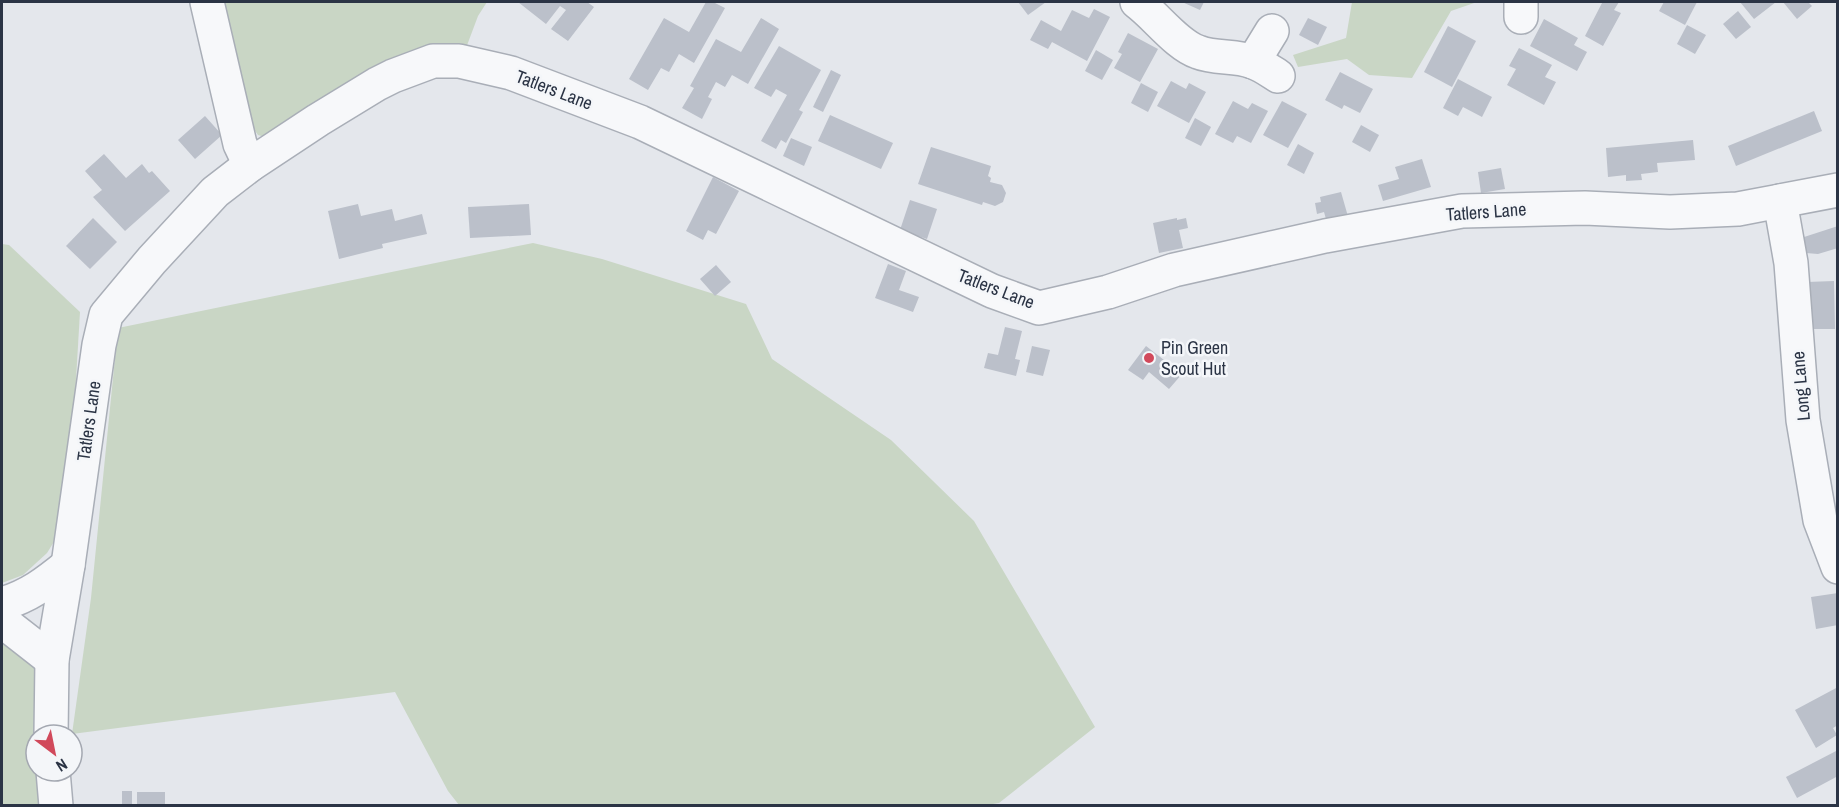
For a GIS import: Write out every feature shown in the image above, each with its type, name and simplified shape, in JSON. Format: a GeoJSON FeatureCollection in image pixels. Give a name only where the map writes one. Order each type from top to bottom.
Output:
{"type":"FeatureCollection","features":[{"type":"Feature","properties":{"kind":"street"},"geometry":{"type":"LineString","coordinates":[[207,2],[240,144],[250,165]]}},
{"type":"Feature","properties":{"kind":"street"},"geometry":{"type":"LineString","coordinates":[[1137,2],[1189,48],[1207,55],[1265,69],[1272,31]]}},
{"type":"Feature","properties":{"kind":"street","name":"Tatlers Lane"},"geometry":{"type":"LineString","coordinates":[[51,723],[52,660],[68,565],[99,345],[106,315],[152,260],[215,192],[250,165],[318,120],[393,76],[433,61],[459,61],[511,73],[640,122],[992,291],[1039,308],[1108,292],[1174,270],[1325,236],[1462,211],[1585,208],[1682,211],[1738,209],[1838,190]]}},
{"type":"Feature","properties":{"kind":"street","name":"Long Lane"},"geometry":{"type":"LineString","coordinates":[[1780,201],[1791,263],[1803,420],[1820,520],[1838,567]]}},
{"type":"Feature","properties":{"kind":"street"},"geometry":{"type":"LineString","coordinates":[[2,604],[22,598],[68,565]]}},
{"type":"Feature","properties":{"kind":"street"},"geometry":{"type":"LineString","coordinates":[[2,621],[52,660]]}},
{"type":"Feature","properties":{"kind":"street"},"geometry":{"type":"LineString","coordinates":[[54,783],[56,806]]}},
{"type":"Feature","properties":{"kind":"green space"},"geometry":{"type":"Polygon","coordinates":[[[216,2],[487,2],[478,16],[466,48],[265,137],[258,135],[251,125],[216,2]]]}},
{"type":"Feature","properties":{"kind":"green space"},"geometry":{"type":"Polygon","coordinates":[[[1352,2],[1477,2],[1451,11],[1412,78],[1369,75],[1347,59],[1298,67],[1293,55],[1346,38],[1352,2]]]}},
{"type":"Feature","properties":{"kind":"green space"},"geometry":{"type":"Polygon","coordinates":[[[533,243],[602,259],[746,304],[772,359],[891,440],[974,521],[1095,727],[999,803],[981,806],[459,805],[448,791],[395,692],[84,732],[84,723],[74,723],[91,598],[118,328],[533,243]]]}},
{"type":"Feature","properties":{"kind":"green space"},"geometry":{"type":"Polygon","coordinates":[[[2,244],[9,245],[80,312],[69,497],[60,532],[47,553],[23,575],[2,583],[2,244]]]}},
{"type":"Feature","properties":{"kind":"green space"},"geometry":{"type":"Polygon","coordinates":[[[2,631],[34,666],[41,687],[37,723],[24,723],[24,783],[44,783],[43,805],[2,805],[2,631]]]}},
{"type":"Feature","properties":{"kind":"building"},"geometry":{"type":"Polygon","coordinates":[[[518,2],[587,2],[594,7],[568,41],[551,29],[566,10],[560,6],[546,24],[518,2]]]}},
{"type":"Feature","properties":{"kind":"building"},"geometry":{"type":"Polygon","coordinates":[[[706,2],[713,2],[725,8],[694,63],[679,54],[669,72],[661,68],[648,90],[629,79],[664,18],[689,32],[706,2]]]}},
{"type":"Feature","properties":{"kind":"building"},"geometry":{"type":"Polygon","coordinates":[[[1018,2],[1046,2],[1028,15],[1018,2]]]}},
{"type":"Feature","properties":{"kind":"building"},"geometry":{"type":"Polygon","coordinates":[[[1182,2],[1204,2],[1200,10],[1182,2]]]}},
{"type":"Feature","properties":{"kind":"building"},"geometry":{"type":"Polygon","coordinates":[[[1599,2],[1619,2],[1614,10],[1621,13],[1603,46],[1585,36],[1602,3],[1599,2]]]}},
{"type":"Feature","properties":{"kind":"building"},"geometry":{"type":"Polygon","coordinates":[[[1664,2],[1697,2],[1685,25],[1659,11],[1664,2]]]}},
{"type":"Feature","properties":{"kind":"building"},"geometry":{"type":"Polygon","coordinates":[[[1740,2],[1776,2],[1754,19],[1740,2]]]}},
{"type":"Feature","properties":{"kind":"building"},"geometry":{"type":"Polygon","coordinates":[[[1783,2],[1808,2],[1812,6],[1797,19],[1783,2]]]}},
{"type":"Feature","properties":{"kind":"building"},"geometry":{"type":"Polygon","coordinates":[[[1094,9],[1110,17],[1087,61],[1052,42],[1048,49],[1030,40],[1041,20],[1061,31],[1072,10],[1089,18],[1094,9]]]}},
{"type":"Feature","properties":{"kind":"building"},"geometry":{"type":"Polygon","coordinates":[[[1738,11],[1751,27],[1736,39],[1723,24],[1738,11]]]}},
{"type":"Feature","properties":{"kind":"building"},"geometry":{"type":"Polygon","coordinates":[[[761,18],[779,29],[748,84],[732,75],[725,87],[716,82],[708,97],[712,99],[702,119],[682,108],[694,88],[690,86],[716,39],[741,52],[761,18]]]}},
{"type":"Feature","properties":{"kind":"building"},"geometry":{"type":"Polygon","coordinates":[[[1308,18],[1327,27],[1318,45],[1299,35],[1308,18]]]}},
{"type":"Feature","properties":{"kind":"building"},"geometry":{"type":"Polygon","coordinates":[[[1544,19],[1578,38],[1574,45],[1587,52],[1577,71],[1530,46],[1544,19]]]}},
{"type":"Feature","properties":{"kind":"building"},"geometry":{"type":"Polygon","coordinates":[[[1687,25],[1706,35],[1695,54],[1677,44],[1687,25]]]}},
{"type":"Feature","properties":{"kind":"building"},"geometry":{"type":"Polygon","coordinates":[[[1448,26],[1476,41],[1452,87],[1424,72],[1448,26]]]}},
{"type":"Feature","properties":{"kind":"building"},"geometry":{"type":"Polygon","coordinates":[[[1128,33],[1158,49],[1140,82],[1114,68],[1122,54],[1118,52],[1128,33]]]}},
{"type":"Feature","properties":{"kind":"building"},"geometry":{"type":"Polygon","coordinates":[[[779,46],[821,70],[799,110],[803,112],[786,143],[781,140],[776,149],[761,141],[787,95],[776,89],[771,97],[754,88],[779,46]]]}},
{"type":"Feature","properties":{"kind":"building"},"geometry":{"type":"Polygon","coordinates":[[[1519,48],[1552,65],[1545,77],[1556,82],[1544,105],[1507,85],[1516,69],[1509,66],[1519,48]]]}},
{"type":"Feature","properties":{"kind":"building"},"geometry":{"type":"Polygon","coordinates":[[[1096,50],[1113,60],[1102,80],[1085,71],[1096,50]]]}},
{"type":"Feature","properties":{"kind":"building"},"geometry":{"type":"Polygon","coordinates":[[[831,70],[841,75],[823,112],[813,107],[831,70]]]}},
{"type":"Feature","properties":{"kind":"building"},"geometry":{"type":"Polygon","coordinates":[[[1340,72],[1373,89],[1360,113],[1344,105],[1342,109],[1325,100],[1340,72]]]}},
{"type":"Feature","properties":{"kind":"building"},"geometry":{"type":"Polygon","coordinates":[[[1458,79],[1492,97],[1482,117],[1463,107],[1458,116],[1443,108],[1458,79]]]}},
{"type":"Feature","properties":{"kind":"building"},"geometry":{"type":"Polygon","coordinates":[[[1171,81],[1186,89],[1189,83],[1206,92],[1189,123],[1157,106],[1171,81]]]}},
{"type":"Feature","properties":{"kind":"building"},"geometry":{"type":"Polygon","coordinates":[[[1141,83],[1158,92],[1148,112],[1131,103],[1141,83]]]}},
{"type":"Feature","properties":{"kind":"building"},"geometry":{"type":"Polygon","coordinates":[[[1233,101],[1248,109],[1252,103],[1268,111],[1251,143],[1237,136],[1233,143],[1215,134],[1233,101]]]}},
{"type":"Feature","properties":{"kind":"building"},"geometry":{"type":"Polygon","coordinates":[[[1282,101],[1307,114],[1288,148],[1263,135],[1282,101]]]}},
{"type":"Feature","properties":{"kind":"building"},"geometry":{"type":"Polygon","coordinates":[[[1814,111],[1822,131],[1736,166],[1728,146],[1814,111]]]}},
{"type":"Feature","properties":{"kind":"building"},"geometry":{"type":"Polygon","coordinates":[[[830,115],[893,143],[881,169],[818,141],[830,115]]]}},
{"type":"Feature","properties":{"kind":"building"},"geometry":{"type":"Polygon","coordinates":[[[205,116],[222,135],[195,159],[178,140],[205,116]]]}},
{"type":"Feature","properties":{"kind":"building"},"geometry":{"type":"Polygon","coordinates":[[[1195,118],[1211,127],[1201,146],[1185,138],[1195,118]]]}},
{"type":"Feature","properties":{"kind":"building"},"geometry":{"type":"Polygon","coordinates":[[[1361,125],[1379,135],[1370,152],[1352,142],[1361,125]]]}},
{"type":"Feature","properties":{"kind":"building"},"geometry":{"type":"Polygon","coordinates":[[[791,138],[812,147],[804,166],[783,156],[791,138]]]}},
{"type":"Feature","properties":{"kind":"building"},"geometry":{"type":"Polygon","coordinates":[[[1693,140],[1695,160],[1657,163],[1658,172],[1641,174],[1642,180],[1626,181],[1626,175],[1608,177],[1606,148],[1693,140]]]}},
{"type":"Feature","properties":{"kind":"building"},"geometry":{"type":"Polygon","coordinates":[[[1298,144],[1314,153],[1304,174],[1287,165],[1298,144]]]}},
{"type":"Feature","properties":{"kind":"building"},"geometry":{"type":"Polygon","coordinates":[[[931,147],[991,166],[988,176],[991,178],[990,182],[1002,185],[1006,193],[1003,202],[995,206],[983,202],[982,205],[918,184],[931,147]]]}},
{"type":"Feature","properties":{"kind":"building"},"geometry":{"type":"Polygon","coordinates":[[[104,154],[126,178],[142,164],[149,173],[152,171],[170,191],[125,231],[93,197],[102,190],[85,171],[104,154]]]}},
{"type":"Feature","properties":{"kind":"building"},"geometry":{"type":"Polygon","coordinates":[[[1422,159],[1431,187],[1383,201],[1378,185],[1399,179],[1395,167],[1422,159]]]}},
{"type":"Feature","properties":{"kind":"building"},"geometry":{"type":"Polygon","coordinates":[[[1501,168],[1505,189],[1481,193],[1478,172],[1501,168]]]}},
{"type":"Feature","properties":{"kind":"building"},"geometry":{"type":"Polygon","coordinates":[[[713,177],[739,191],[716,234],[708,230],[703,240],[686,231],[713,177]]]}},
{"type":"Feature","properties":{"kind":"building"},"geometry":{"type":"Polygon","coordinates":[[[1341,192],[1349,220],[1328,226],[1324,212],[1317,214],[1315,203],[1321,202],[1320,197],[1341,192]]]}},
{"type":"Feature","properties":{"kind":"building"},"geometry":{"type":"Polygon","coordinates":[[[910,200],[937,209],[927,239],[900,230],[910,200]]]}},
{"type":"Feature","properties":{"kind":"building"},"geometry":{"type":"Polygon","coordinates":[[[358,204],[361,216],[392,209],[395,221],[422,214],[427,234],[382,244],[383,248],[339,259],[328,211],[358,204]]]}},
{"type":"Feature","properties":{"kind":"building"},"geometry":{"type":"Polygon","coordinates":[[[529,204],[531,235],[470,238],[468,207],[529,204]]]}},
{"type":"Feature","properties":{"kind":"building"},"geometry":{"type":"Polygon","coordinates":[[[93,218],[117,242],[90,269],[66,246],[93,218]]]}},
{"type":"Feature","properties":{"kind":"building"},"geometry":{"type":"Polygon","coordinates":[[[1177,218],[1177,220],[1186,218],[1188,228],[1179,230],[1183,248],[1159,253],[1153,223],[1177,218]]]}},
{"type":"Feature","properties":{"kind":"building"},"geometry":{"type":"Polygon","coordinates":[[[1838,226],[1838,248],[1818,254],[1806,253],[1801,238],[1838,226]]]}},
{"type":"Feature","properties":{"kind":"building"},"geometry":{"type":"Polygon","coordinates":[[[888,264],[906,271],[899,290],[919,297],[913,312],[875,298],[888,264]]]}},
{"type":"Feature","properties":{"kind":"building"},"geometry":{"type":"Polygon","coordinates":[[[716,265],[731,282],[715,296],[700,279],[716,265]]]}},
{"type":"Feature","properties":{"kind":"building"},"geometry":{"type":"Polygon","coordinates":[[[1834,281],[1835,329],[1808,329],[1807,282],[1834,281]]]}},
{"type":"Feature","properties":{"kind":"building"},"geometry":{"type":"Polygon","coordinates":[[[1005,327],[1022,331],[1015,359],[1020,360],[1016,376],[984,368],[988,353],[998,355],[1005,327]]]}},
{"type":"Feature","properties":{"kind":"building"},"geometry":{"type":"Polygon","coordinates":[[[1032,346],[1050,350],[1043,376],[1026,372],[1032,346]]]}},
{"type":"Feature","properties":{"kind":"building","name":"Pin Green Scout Hut"},"geometry":{"type":"Polygon","coordinates":[[[1146,346],[1182,374],[1169,389],[1149,372],[1143,380],[1128,370],[1146,346]]]}},
{"type":"Feature","properties":{"kind":"building"},"geometry":{"type":"Polygon","coordinates":[[[1838,593],[1838,625],[1816,629],[1811,597],[1838,593]]]}},
{"type":"Feature","properties":{"kind":"building"},"geometry":{"type":"Polygon","coordinates":[[[1838,687],[1838,725],[1833,728],[1837,735],[1816,748],[1795,710],[1838,687]]]}},
{"type":"Feature","properties":{"kind":"building"},"geometry":{"type":"Polygon","coordinates":[[[1838,750],[1838,776],[1797,798],[1786,777],[1838,750]]]}},
{"type":"Feature","properties":{"kind":"building"},"geometry":{"type":"Polygon","coordinates":[[[122,791],[132,791],[132,806],[122,806],[122,791]]]}},
{"type":"Feature","properties":{"kind":"building"},"geometry":{"type":"Polygon","coordinates":[[[137,792],[165,792],[165,806],[137,806],[137,792]]]}},
{"type":"Feature","properties":{"kind":"place","name":"Pin Green Scout Hut"},"geometry":{"type":"Point","coordinates":[1149,358]}}]}
